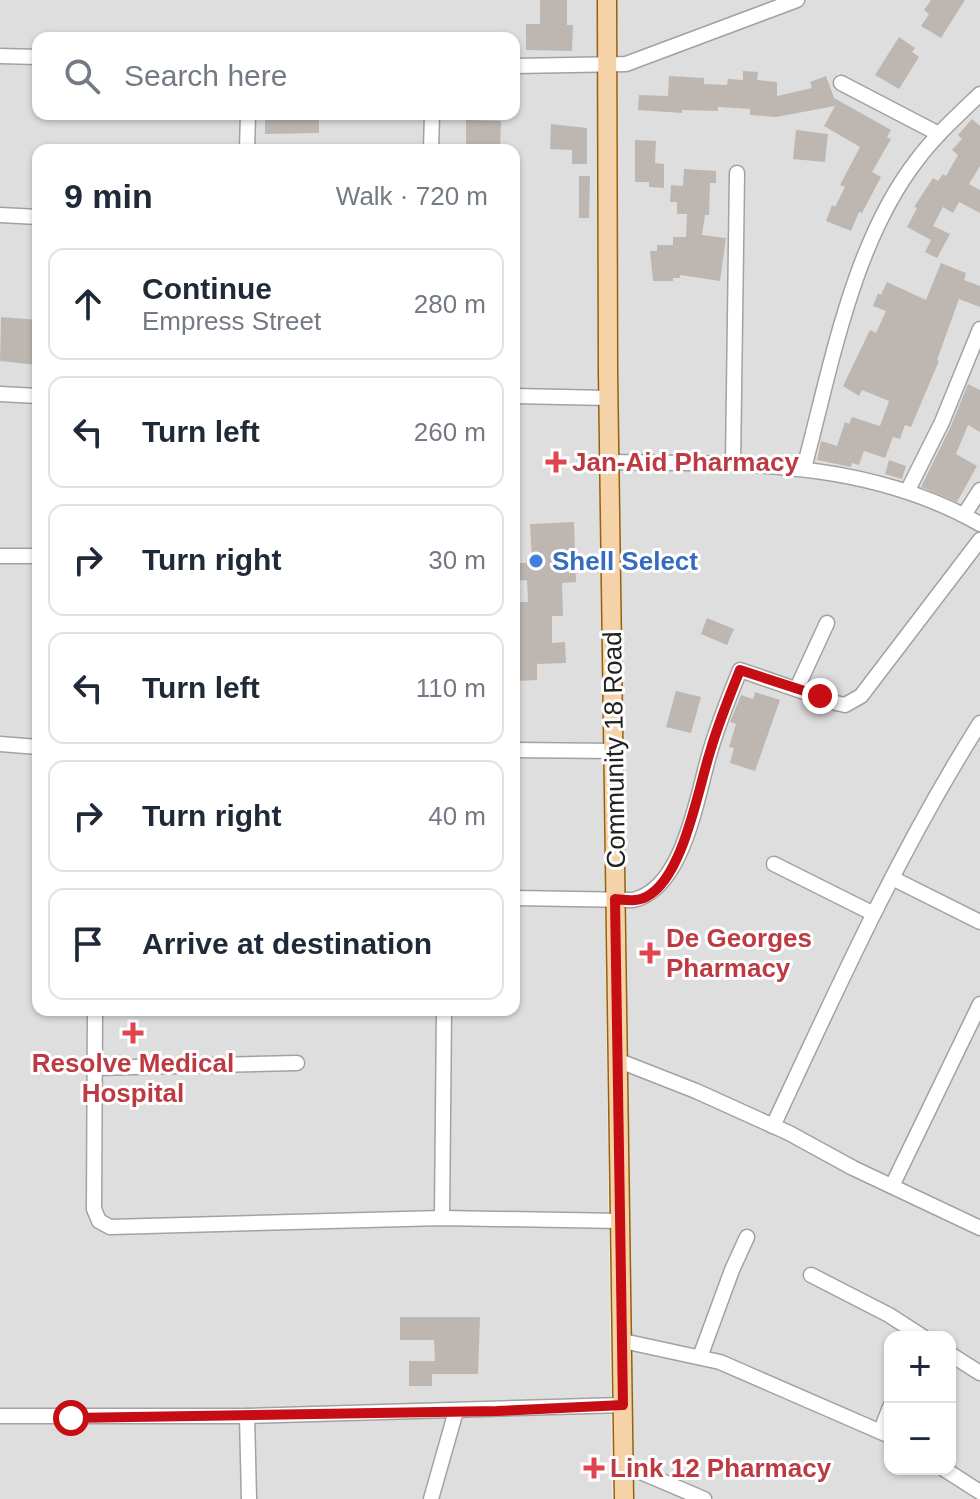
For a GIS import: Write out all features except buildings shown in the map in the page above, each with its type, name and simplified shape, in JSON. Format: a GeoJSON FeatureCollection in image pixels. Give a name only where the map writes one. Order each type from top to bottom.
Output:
{"type":"FeatureCollection","features":[{"type":"Feature","properties":{"kind":"main road","name":"Community 18 Road"},"geometry":{"type":"LineString","coordinates":[[607,0],[609,462],[624,1499]]}},
{"type":"Feature","properties":{"kind":"street"},"geometry":{"type":"LineString","coordinates":[[520,66],[626,64],[797,0]]}},
{"type":"Feature","properties":{"kind":"street"},"geometry":{"type":"LineString","coordinates":[[0,56],[32,57]]}},
{"type":"Feature","properties":{"kind":"street"},"geometry":{"type":"LineString","coordinates":[[841,83],[939,134]]}},
{"type":"Feature","properties":{"kind":"street"},"geometry":{"type":"LineString","coordinates":[[804,468],[846,312],[872,240],[899,188],[939,134],[980,94]]}},
{"type":"Feature","properties":{"kind":"street"},"geometry":{"type":"LineString","coordinates":[[247,144],[248,120]]}},
{"type":"Feature","properties":{"kind":"street"},"geometry":{"type":"LineString","coordinates":[[431,144],[432,120]]}},
{"type":"Feature","properties":{"kind":"street"},"geometry":{"type":"LineString","coordinates":[[733,464],[737,173]]}},
{"type":"Feature","properties":{"kind":"street"},"geometry":{"type":"LineString","coordinates":[[0,215],[32,217]]}},
{"type":"Feature","properties":{"kind":"street"},"geometry":{"type":"LineString","coordinates":[[908,490],[942,422],[980,329]]}},
{"type":"Feature","properties":{"kind":"street"},"geometry":{"type":"LineString","coordinates":[[0,394],[32,396]]}},
{"type":"Feature","properties":{"kind":"street"},"geometry":{"type":"LineString","coordinates":[[520,396],[609,398]]}},
{"type":"Feature","properties":{"kind":"street"},"geometry":{"type":"LineString","coordinates":[[609,462],[804,468],[908,490],[980,524]]}},
{"type":"Feature","properties":{"kind":"street"},"geometry":{"type":"LineString","coordinates":[[964,515],[980,490]]}},
{"type":"Feature","properties":{"kind":"street"},"geometry":{"type":"LineString","coordinates":[[520,898],[645,898],[665,880],[684,844],[710,751],[740,670],[845,705],[854,702],[980,540]]}},
{"type":"Feature","properties":{"kind":"street"},"geometry":{"type":"LineString","coordinates":[[0,556],[32,556]]}},
{"type":"Feature","properties":{"kind":"street"},"geometry":{"type":"LineString","coordinates":[[797,688],[827,623]]}},
{"type":"Feature","properties":{"kind":"street"},"geometry":{"type":"LineString","coordinates":[[773,1126],[872,913],[980,723]]}},
{"type":"Feature","properties":{"kind":"street"},"geometry":{"type":"LineString","coordinates":[[0,744],[32,747]]}},
{"type":"Feature","properties":{"kind":"street"},"geometry":{"type":"LineString","coordinates":[[520,750],[614,751]]}},
{"type":"Feature","properties":{"kind":"street"},"geometry":{"type":"LineString","coordinates":[[774,864],[872,913]]}},
{"type":"Feature","properties":{"kind":"street"},"geometry":{"type":"LineString","coordinates":[[892,878],[980,922]]}},
{"type":"Feature","properties":{"kind":"street"},"geometry":{"type":"LineString","coordinates":[[892,1186],[980,1004]]}},
{"type":"Feature","properties":{"kind":"street"},"geometry":{"type":"LineString","coordinates":[[95,1016],[94,1209],[99,1221],[110,1227],[442,1218],[620,1221]]}},
{"type":"Feature","properties":{"kind":"street"},"geometry":{"type":"LineString","coordinates":[[442,1218],[444,1016]]}},
{"type":"Feature","properties":{"kind":"street"},"geometry":{"type":"LineString","coordinates":[[617,1060],[773,1126],[980,1228]]}},
{"type":"Feature","properties":{"kind":"street"},"geometry":{"type":"LineString","coordinates":[[95,1068],[297,1063]]}},
{"type":"Feature","properties":{"kind":"street"},"geometry":{"type":"LineString","coordinates":[[700,1357],[747,1237]]}},
{"type":"Feature","properties":{"kind":"street"},"geometry":{"type":"LineString","coordinates":[[811,1275],[889,1315],[911,1331]]}},
{"type":"Feature","properties":{"kind":"street"},"geometry":{"type":"LineString","coordinates":[[623,1341],[720,1362],[884,1432]]}},
{"type":"Feature","properties":{"kind":"street"},"geometry":{"type":"LineString","coordinates":[[956,1358],[980,1373]]}},
{"type":"Feature","properties":{"kind":"street"},"geometry":{"type":"LineString","coordinates":[[0,1416],[247,1416],[623,1405]]}},
{"type":"Feature","properties":{"kind":"street"},"geometry":{"type":"LineString","coordinates":[[431,1499],[456,1411]]}},
{"type":"Feature","properties":{"kind":"street"},"geometry":{"type":"LineString","coordinates":[[247,1416],[249,1499]]}},
{"type":"Feature","properties":{"kind":"street"},"geometry":{"type":"LineString","coordinates":[[624,1465],[704,1499]]}},
{"type":"Feature","properties":{"kind":"street"},"geometry":{"type":"LineString","coordinates":[[953,1475],[980,1492]]}},
{"type":"Feature","properties":{"kind":"shaded area"},"geometry":{"type":"Polygon","coordinates":[[[0,0],[599,0],[598,322],[612,1499],[0,1499],[0,0]]]}},
{"type":"Feature","properties":{"kind":"shaded area"},"geometry":{"type":"Polygon","coordinates":[[[614,0],[980,0],[980,1499],[629,1499],[614,0]]]}},
{"type":"Feature","properties":{"kind":"place","name":"Jan-Aid Pharmacy"},"geometry":{"type":"Point","coordinates":[556,462]}},
{"type":"Feature","properties":{"kind":"place","name":"Shell Select"},"geometry":{"type":"Point","coordinates":[536,561]}},
{"type":"Feature","properties":{"kind":"place","name":"De Georges Pharmacy"},"geometry":{"type":"Point","coordinates":[650,953]}},
{"type":"Feature","properties":{"kind":"place","name":"Resolve Medical Hospital"},"geometry":{"type":"Point","coordinates":[133,1033]}},
{"type":"Feature","properties":{"kind":"place","name":"Link 12 Pharmacy"},"geometry":{"type":"Point","coordinates":[594,1468]}},
{"type":"Feature","properties":{"kind":"route"},"geometry":{"type":"LineString","coordinates":[[71,1418],[497,1411],[623,1405],[615,899],[645,898],[665,880],[684,844],[710,751],[740,670],[820,696]]}}]}
